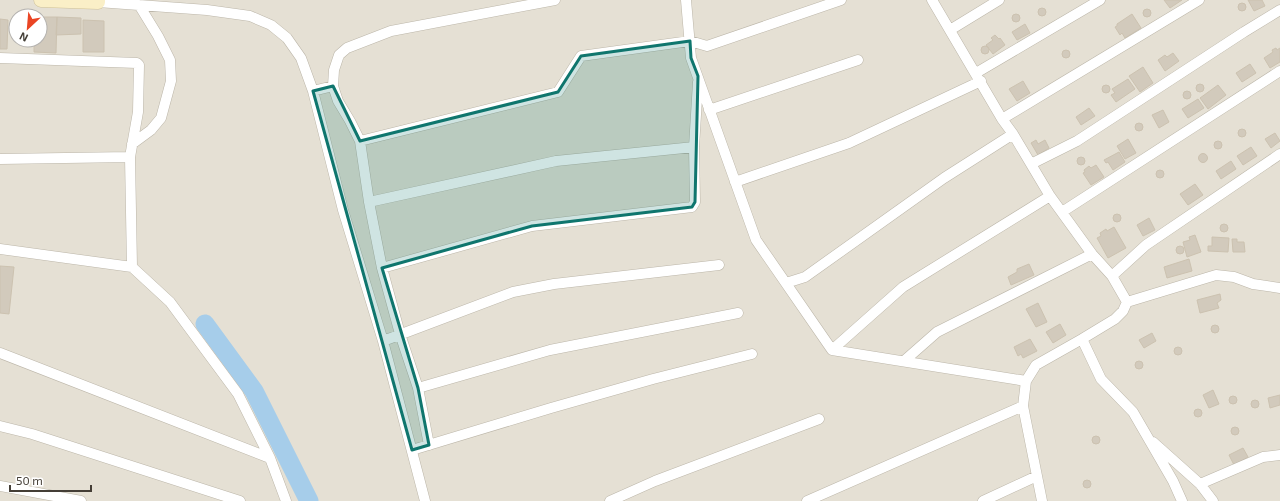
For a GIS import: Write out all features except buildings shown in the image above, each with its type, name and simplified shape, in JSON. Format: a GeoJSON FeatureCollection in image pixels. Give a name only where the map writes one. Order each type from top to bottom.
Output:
{"type":"FeatureCollection","features":[{"type":"Feature","properties":{"kind":"street"},"geometry":{"type":"LineString","coordinates":[[41,0],[98,1],[207,10],[250,16],[271,25],[287,38],[301,58],[313,91],[343,210],[383,341],[424,501]]}},
{"type":"Feature","properties":{"kind":"street"},"geometry":{"type":"LineString","coordinates":[[430,445],[418,388],[400,334],[382,268],[369,202],[360,141],[338,101],[333,86],[334,70],[338,55],[347,48],[391,31],[536,2],[555,0]]}},
{"type":"Feature","properties":{"kind":"street"},"geometry":{"type":"LineString","coordinates":[[686,0],[691,58],[756,240],[832,350],[1026,381]]}},
{"type":"Feature","properties":{"kind":"street"},"geometry":{"type":"LineString","coordinates":[[360,141],[558,92],[581,56],[690,41],[708,46],[841,0]]}},
{"type":"Feature","properties":{"kind":"street"},"geometry":{"type":"LineString","coordinates":[[932,0],[1002,119],[1013,134],[1050,196],[1092,254],[1112,276],[1127,302]]}},
{"type":"Feature","properties":{"kind":"street"},"geometry":{"type":"LineString","coordinates":[[950,30],[999,0]]}},
{"type":"Feature","properties":{"kind":"street"},"geometry":{"type":"LineString","coordinates":[[735,182],[849,144],[978,77],[1100,0]]}},
{"type":"Feature","properties":{"kind":"street"},"geometry":{"type":"LineString","coordinates":[[1002,119],[1199,0]]}},
{"type":"Feature","properties":{"kind":"street"},"geometry":{"type":"LineString","coordinates":[[132,144],[151,130],[161,118],[171,81],[170,60],[158,36],[139,5]]}},
{"type":"Feature","properties":{"kind":"street"},"geometry":{"type":"LineString","coordinates":[[1031,164],[1077,141],[1237,36],[1280,10]]}},
{"type":"Feature","properties":{"kind":"street"},"geometry":{"type":"LineString","coordinates":[[0,58],[137,63],[139,65],[138,112],[130,157],[132,267]]}},
{"type":"Feature","properties":{"kind":"street"},"geometry":{"type":"LineString","coordinates":[[710,110],[858,60]]}},
{"type":"Feature","properties":{"kind":"street"},"geometry":{"type":"LineString","coordinates":[[1062,212],[1280,71]]}},
{"type":"Feature","properties":{"kind":"street"},"geometry":{"type":"LineString","coordinates":[[382,268],[532,226],[692,206],[695,202],[694,147],[698,76]]}},
{"type":"Feature","properties":{"kind":"street"},"geometry":{"type":"LineString","coordinates":[[313,91],[333,86]]}},
{"type":"Feature","properties":{"kind":"street"},"geometry":{"type":"LineString","coordinates":[[786,283],[805,277],[944,178],[1013,134]]}},
{"type":"Feature","properties":{"kind":"street"},"geometry":{"type":"LineString","coordinates":[[369,202],[556,161],[694,147]]}},
{"type":"Feature","properties":{"kind":"street"},"geometry":{"type":"LineString","coordinates":[[1112,276],[1146,245],[1280,154]]}},
{"type":"Feature","properties":{"kind":"street"},"geometry":{"type":"LineString","coordinates":[[0,159],[130,157]]}},
{"type":"Feature","properties":{"kind":"street"},"geometry":{"type":"LineString","coordinates":[[1264,166],[1280,163]]}},
{"type":"Feature","properties":{"kind":"street"},"geometry":{"type":"LineString","coordinates":[[832,350],[903,288],[1050,196]]}},
{"type":"Feature","properties":{"kind":"street"},"geometry":{"type":"LineString","coordinates":[[0,249],[132,267],[170,302],[238,394],[270,458],[286,501]]}},
{"type":"Feature","properties":{"kind":"street"},"geometry":{"type":"LineString","coordinates":[[904,361],[937,332],[1092,254]]}},
{"type":"Feature","properties":{"kind":"street"},"geometry":{"type":"LineString","coordinates":[[383,341],[513,292],[554,284],[718,265]]}},
{"type":"Feature","properties":{"kind":"street"},"geometry":{"type":"LineString","coordinates":[[1042,501],[1023,406],[1026,381],[1036,365],[1115,319],[1123,311],[1127,302],[1216,276],[1234,277],[1253,284],[1280,288]]}},
{"type":"Feature","properties":{"kind":"street"},"geometry":{"type":"LineString","coordinates":[[418,388],[550,350],[738,313]]}},
{"type":"Feature","properties":{"kind":"street"},"geometry":{"type":"LineString","coordinates":[[1082,339],[1101,379],[1133,412],[1173,481],[1182,501]]}},
{"type":"Feature","properties":{"kind":"street"},"geometry":{"type":"LineString","coordinates":[[0,353],[270,458]]}},
{"type":"Feature","properties":{"kind":"street"},"geometry":{"type":"LineString","coordinates":[[412,450],[550,408],[653,379],[752,354]]}},
{"type":"Feature","properties":{"kind":"street"},"geometry":{"type":"LineString","coordinates":[[807,501],[1023,406]]}},
{"type":"Feature","properties":{"kind":"street"},"geometry":{"type":"LineString","coordinates":[[610,501],[655,481],[819,419]]}},
{"type":"Feature","properties":{"kind":"street"},"geometry":{"type":"LineString","coordinates":[[0,426],[32,434],[240,501]]}},
{"type":"Feature","properties":{"kind":"street"},"geometry":{"type":"LineString","coordinates":[[1146,436],[1200,484],[1213,501]]}},
{"type":"Feature","properties":{"kind":"street"},"geometry":{"type":"LineString","coordinates":[[1200,484],[1263,457],[1280,455]]}},
{"type":"Feature","properties":{"kind":"street"},"geometry":{"type":"LineString","coordinates":[[983,501],[1037,476]]}},
{"type":"Feature","properties":{"kind":"street"},"geometry":{"type":"LineString","coordinates":[[0,486],[81,501]]}},
{"type":"Feature","properties":{"kind":"highlighted area"},"geometry":{"type":"Polygon","coordinates":[[[690,41],[691,58],[698,76],[695,202],[692,207],[532,226],[382,268],[418,388],[429,445],[412,450],[313,91],[333,86],[360,141],[558,92],[581,56],[690,41]]]}},
{"type":"Feature","properties":{"kind":"shaded area"},"geometry":{"type":"Polygon","coordinates":[[[0,0],[1280,0],[1280,501],[0,501],[0,0]]]}},
{"type":"Feature","properties":{"kind":"waterway"},"geometry":{"type":"LineString","coordinates":[[205,324],[254,391],[309,501]]}}]}
